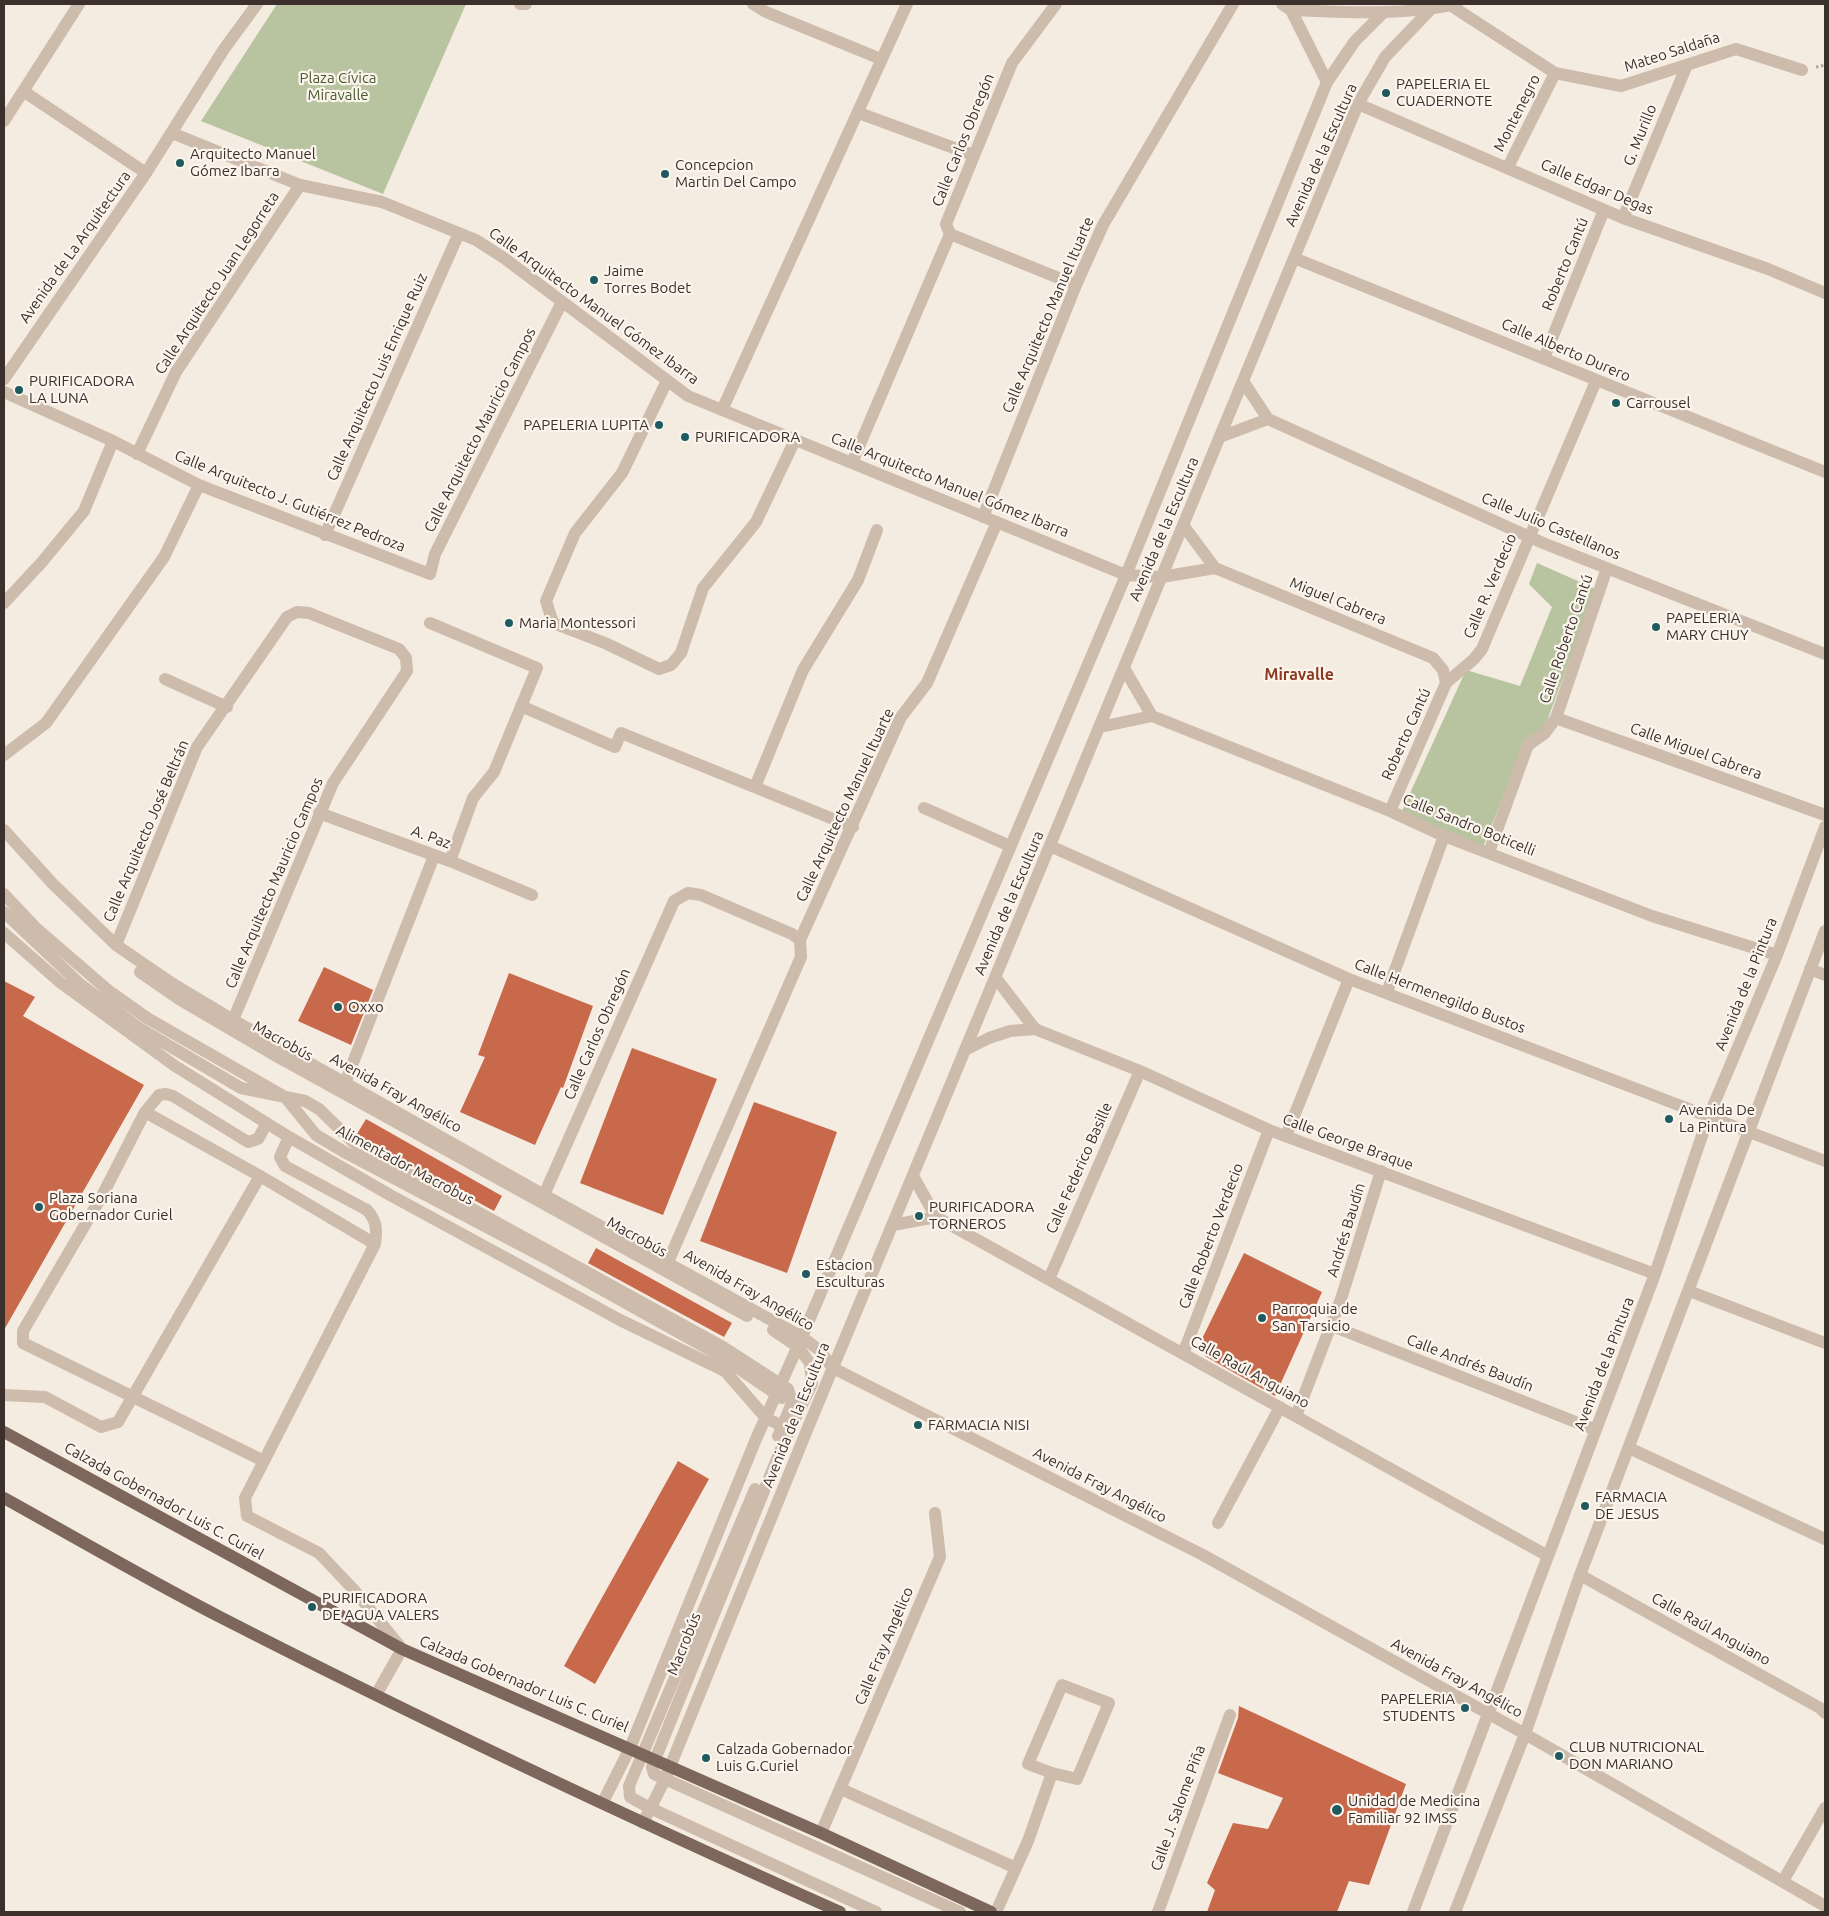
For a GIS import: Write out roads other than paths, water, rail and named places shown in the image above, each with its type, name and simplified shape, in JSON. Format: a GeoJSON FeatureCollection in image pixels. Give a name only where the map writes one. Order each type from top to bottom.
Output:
{"type":"FeatureCollection","features":[{"type":"Feature","properties":{"kind":"main road","name":"Calzada Gobernador Luis C. Curiel"},"geometry":{"type":"LineString","coordinates":[[6,1438],[402,1648],[643,1754],[655,1760],[668,1773],[821,1833],[991,1912]]}},
{"type":"Feature","properties":{"kind":"main road"},"geometry":{"type":"LineString","coordinates":[[4,1498],[220,1617],[376,1695],[603,1802],[642,1823],[838,1912]]}},
{"type":"Feature","properties":{"kind":"street"},"geometry":{"type":"LineString","coordinates":[[4,121],[79,4]]}},
{"type":"Feature","properties":{"kind":"street","name":"Avenida de La Arquitectura"},"geometry":{"type":"LineString","coordinates":[[4,379],[146,174],[224,49],[257,4]]}},
{"type":"Feature","properties":{"kind":"street"},"geometry":{"type":"LineString","coordinates":[[753,4],[766,12],[881,59]]}},
{"type":"Feature","properties":{"kind":"street"},"geometry":{"type":"LineString","coordinates":[[722,410],[859,113],[881,59],[907,4]]}},
{"type":"Feature","properties":{"kind":"street","name":"Calle Carlos Obregón"},"geometry":{"type":"LineString","coordinates":[[852,463],[950,234],[946,224],[1012,63],[1056,4]]}},
{"type":"Feature","properties":{"kind":"street","name":"Calle Arquitecto Manuel Ituarte"},"geometry":{"type":"LineString","coordinates":[[983,517],[1076,285],[1103,225],[1232,4]]}},
{"type":"Feature","properties":{"kind":"street"},"geometry":{"type":"LineString","coordinates":[[1326,82],[1287,7],[1362,8],[1384,12],[1430,10],[1454,5]]}},
{"type":"Feature","properties":{"kind":"street","name":"Mateo Saldaña"},"geometry":{"type":"LineString","coordinates":[[1454,5],[1555,73],[1621,86],[1736,49],[1802,70]]}},
{"type":"Feature","properties":{"kind":"street","name":"Avenida de la Escultura"},"geometry":{"type":"LineString","coordinates":[[642,1823],[668,1773],[832,1368],[1358,104],[1385,57],[1430,10]]}},
{"type":"Feature","properties":{"kind":"street","name":"Avenida de la Escultura"},"geometry":{"type":"LineString","coordinates":[[603,1802],[630,1748],[778,1389],[800,1342],[1126,575],[1326,82],[1355,41],[1384,12]]}},
{"type":"Feature","properties":{"kind":"street","name":"G. Murillo"},"geometry":{"type":"LineString","coordinates":[[1623,218],[1686,65]]}},
{"type":"Feature","properties":{"kind":"street","name":"Montenegro"},"geometry":{"type":"LineString","coordinates":[[1508,167],[1555,73]]}},
{"type":"Feature","properties":{"kind":"street"},"geometry":{"type":"LineString","coordinates":[[23,91],[146,174]]}},
{"type":"Feature","properties":{"kind":"street","name":"Calle Edgar Degas"},"geometry":{"type":"LineString","coordinates":[[1358,104],[1623,218],[1768,269],[1825,293]]}},
{"type":"Feature","properties":{"kind":"street"},"geometry":{"type":"LineString","coordinates":[[859,113],[973,155]]}},
{"type":"Feature","properties":{"kind":"street","name":"Calle Arquitecto Manuel Gómez Ibarra"},"geometry":{"type":"LineString","coordinates":[[172,133],[300,185],[382,202],[476,240],[504,258],[688,396],[1126,575],[1162,577]]}},
{"type":"Feature","properties":{"kind":"street","name":"Calle Arquitecto Juan Legorreta"},"geometry":{"type":"LineString","coordinates":[[137,454],[176,372],[300,185]]}},
{"type":"Feature","properties":{"kind":"street","name":"Roberto Cantú"},"geometry":{"type":"LineString","coordinates":[[1544,358],[1604,210]]}},
{"type":"Feature","properties":{"kind":"street","name":"Calle Arquitecto Luis Enrique Ruiz"},"geometry":{"type":"LineString","coordinates":[[325,535],[459,233]]}},
{"type":"Feature","properties":{"kind":"street"},"geometry":{"type":"LineString","coordinates":[[950,234],[1076,285]]}},
{"type":"Feature","properties":{"kind":"street","name":"Calle Alberto Durero"},"geometry":{"type":"LineString","coordinates":[[1294,258],[1825,472]]}},
{"type":"Feature","properties":{"kind":"street","name":"Calle Arquitecto Mauricio Campos"},"geometry":{"type":"LineString","coordinates":[[430,574],[436,554],[562,302]]}},
{"type":"Feature","properties":{"kind":"street"},"geometry":{"type":"LineString","coordinates":[[667,381],[622,473],[575,533],[546,601],[554,622],[605,643],[659,669],[671,664],[681,653],[703,588],[756,522],[796,440]]}},
{"type":"Feature","properties":{"kind":"street"},"geometry":{"type":"LineString","coordinates":[[1220,437],[1268,420],[1243,381]]}},
{"type":"Feature","properties":{"kind":"street","name":"Calle R. Verdecio"},"geometry":{"type":"LineString","coordinates":[[1445,677],[1474,660],[1482,648],[1596,381]]}},
{"type":"Feature","properties":{"kind":"street","name":"Calle Arquitecto J. Gutiérrez Pedroza"},"geometry":{"type":"LineString","coordinates":[[4,392],[113,441],[199,485],[430,574]]}},
{"type":"Feature","properties":{"kind":"street","name":"Calle Julio Castellanos"},"geometry":{"type":"LineString","coordinates":[[1268,420],[1529,537],[1825,654]]}},
{"type":"Feature","properties":{"kind":"street"},"geometry":{"type":"LineString","coordinates":[[4,603],[42,562],[84,511],[113,441]]}},
{"type":"Feature","properties":{"kind":"street"},"geometry":{"type":"LineString","coordinates":[[4,755],[46,723],[164,557],[199,485]]}},
{"type":"Feature","properties":{"kind":"street","name":"Calle Arquitecto Manuel Ituarte"},"geometry":{"type":"LineString","coordinates":[[668,1262],[801,957],[800,940],[853,827],[900,717],[927,683],[998,522]]}},
{"type":"Feature","properties":{"kind":"street"},"geometry":{"type":"LineString","coordinates":[[1162,577],[1215,568],[1183,525]]}},
{"type":"Feature","properties":{"kind":"street"},"geometry":{"type":"LineString","coordinates":[[755,787],[803,670],[858,580],[877,530]]}},
{"type":"Feature","properties":{"kind":"street","name":"Miguel Cabrera"},"geometry":{"type":"LineString","coordinates":[[1215,568],[1433,658],[1445,677]]}},
{"type":"Feature","properties":{"kind":"street","name":"Calle Roberto Cantú"},"geometry":{"type":"LineString","coordinates":[[1489,852],[1528,745],[1545,733],[1556,718],[1607,568]]}},
{"type":"Feature","properties":{"kind":"street","name":"Calle Arquitecto Mauricio Campos"},"geometry":{"type":"LineString","coordinates":[[233,1020],[333,783],[407,671],[406,658],[399,649],[309,613],[297,612]]}},
{"type":"Feature","properties":{"kind":"street","name":"Calle Arquitecto José Beltrán"},"geometry":{"type":"LineString","coordinates":[[116,945],[197,748],[227,708],[287,617],[297,612]]}},
{"type":"Feature","properties":{"kind":"street"},"geometry":{"type":"LineString","coordinates":[[430,623],[537,668],[494,772],[473,798],[450,861]]}},
{"type":"Feature","properties":{"kind":"street"},"geometry":{"type":"LineString","coordinates":[[1100,727],[1152,716],[1124,668]]}},
{"type":"Feature","properties":{"kind":"street","name":"Roberto Cantú"},"geometry":{"type":"LineString","coordinates":[[1390,811],[1445,677]]}},
{"type":"Feature","properties":{"kind":"street"},"geometry":{"type":"LineString","coordinates":[[165,679],[227,708]]}},
{"type":"Feature","properties":{"kind":"street"},"geometry":{"type":"LineString","coordinates":[[521,706],[615,747],[621,732],[853,827]]}},
{"type":"Feature","properties":{"kind":"street","name":"Calle Sandro Boticelli"},"geometry":{"type":"LineString","coordinates":[[1152,716],[1390,811],[1444,836],[1652,916],[1777,955]]}},
{"type":"Feature","properties":{"kind":"street","name":"Calle Miguel Cabrera"},"geometry":{"type":"LineString","coordinates":[[1556,718],[1825,815]]}},
{"type":"Feature","properties":{"kind":"street"},"geometry":{"type":"LineString","coordinates":[[924,808],[1010,846]]}},
{"type":"Feature","properties":{"kind":"street","name":"A. Paz"},"geometry":{"type":"LineString","coordinates":[[319,813],[450,861],[532,895]]}},
{"type":"Feature","properties":{"kind":"street","name":"Avenida de la Pintura"},"geometry":{"type":"LineString","coordinates":[[1413,1912],[1655,1274],[1708,1118],[1777,955],[1825,827]]}},
{"type":"Feature","properties":{"kind":"street","name":"Avenida Fray Angélico"},"geometry":{"type":"LineString","coordinates":[[4,830],[52,883],[116,945],[233,1020],[544,1195],[668,1262],[800,1342],[819,1350],[832,1368],[1202,1554],[1488,1716],[1525,1734],[1825,1906]]}},
{"type":"Feature","properties":{"kind":"street"},"geometry":{"type":"LineString","coordinates":[[1387,992],[1444,836]]}},
{"type":"Feature","properties":{"kind":"street","name":"Macrobús"},"geometry":{"type":"LineString","coordinates":[[4,840],[66,908],[121,958],[179,999],[529,1197],[786,1337],[800,1342],[810,1363],[812,1384],[786,1428],[629,1786],[630,1797],[876,1912]]}},
{"type":"Feature","properties":{"kind":"street","name":"Calle Hermenegildo Bustos"},"geometry":{"type":"LineString","coordinates":[[1050,846],[1349,979],[1387,992],[1708,1118],[1825,1161]]}},
{"type":"Feature","properties":{"kind":"street"},"geometry":{"type":"LineString","coordinates":[[345,1083],[434,856]]}},
{"type":"Feature","properties":{"kind":"street","name":"Calle Carlos Obregón"},"geometry":{"type":"LineString","coordinates":[[544,1195],[674,901],[688,893],[701,895],[792,934],[800,940]]}},
{"type":"Feature","properties":{"kind":"street","name":"Alimentador Macrobus"},"geometry":{"type":"LineString","coordinates":[[4,894],[36,928],[108,991],[147,1018],[285,1097],[316,1135],[346,1153],[566,1269],[778,1389]]}},
{"type":"Feature","properties":{"kind":"street","name":"Macrobús"},"geometry":{"type":"LineString","coordinates":[[4,912],[80,984],[139,1028],[242,1088],[306,1101],[319,1109],[356,1145],[723,1347],[778,1389],[788,1389],[792,1403],[783,1444],[655,1760]]}},
{"type":"Feature","properties":{"kind":"street"},"geometry":{"type":"LineString","coordinates":[[1455,1912],[1525,1734],[1580,1575],[1825,931]]}},
{"type":"Feature","properties":{"kind":"street"},"geometry":{"type":"LineString","coordinates":[[4,933],[61,983],[125,1030],[175,1066],[266,1123],[390,1195],[620,1320],[725,1371],[766,1418],[786,1428],[807,1430]]}},
{"type":"Feature","properties":{"kind":"street"},"geometry":{"type":"LineString","coordinates":[[1810,969],[1825,975]]}},
{"type":"Feature","properties":{"kind":"street","name":"Calle George Braque"},"geometry":{"type":"LineString","coordinates":[[995,977],[1036,1029]]}},
{"type":"Feature","properties":{"kind":"street"},"geometry":{"type":"LineString","coordinates":[[1286,1136],[1349,979]]}},
{"type":"Feature","properties":{"kind":"street","name":"Calle George Braque"},"geometry":{"type":"LineString","coordinates":[[965,1050],[989,1038],[1010,1031],[1036,1029],[1140,1071],[1269,1130],[1655,1274]]}},
{"type":"Feature","properties":{"kind":"street","name":"Calle Federico Basille"},"geometry":{"type":"LineString","coordinates":[[1049,1278],[1140,1071]]}},
{"type":"Feature","properties":{"kind":"street"},"geometry":{"type":"LineString","coordinates":[[264,1461],[131,1398],[23,1343],[23,1331],[104,1194],[145,1112],[159,1096],[166,1094],[248,1142],[258,1139],[266,1123]]}},
{"type":"Feature","properties":{"kind":"street"},"geometry":{"type":"LineString","coordinates":[[145,1112],[260,1176],[375,1244]]}},
{"type":"Feature","properties":{"kind":"street","name":"Calle Roberto Verdecio"},"geometry":{"type":"LineString","coordinates":[[1184,1354],[1269,1130]]}},
{"type":"Feature","properties":{"kind":"street"},"geometry":{"type":"LineString","coordinates":[[289,1137],[280,1157],[285,1166],[367,1210],[374,1218],[377,1229],[375,1244],[245,1498],[247,1516],[319,1553],[354,1590],[402,1648],[376,1695]]}},
{"type":"Feature","properties":{"kind":"street","name":"Andrés Baudín"},"geometry":{"type":"LineString","coordinates":[[1332,1326],[1381,1171]]}},
{"type":"Feature","properties":{"kind":"street"},"geometry":{"type":"LineString","coordinates":[[4,1395],[45,1396],[101,1427],[118,1422],[260,1176]]}},
{"type":"Feature","properties":{"kind":"street"},"geometry":{"type":"LineString","coordinates":[[893,1225],[936,1217],[912,1176]]}},
{"type":"Feature","properties":{"kind":"street","name":"Calle Raúl Anguiano"},"geometry":{"type":"LineString","coordinates":[[936,1217],[1548,1556]]}},
{"type":"Feature","properties":{"kind":"street"},"geometry":{"type":"LineString","coordinates":[[1689,1291],[1825,1343]]}},
{"type":"Feature","properties":{"kind":"street"},"geometry":{"type":"LineString","coordinates":[[1296,1416],[1332,1326]]}},
{"type":"Feature","properties":{"kind":"street","name":"Calle Andrés Baudín"},"geometry":{"type":"LineString","coordinates":[[1332,1326],[1596,1430]]}},
{"type":"Feature","properties":{"kind":"street"},"geometry":{"type":"LineString","coordinates":[[1218,1523],[1280,1407]]}},
{"type":"Feature","properties":{"kind":"street"},"geometry":{"type":"LineString","coordinates":[[1629,1448],[1825,1539]]}},
{"type":"Feature","properties":{"kind":"street","name":"Calle Fray Angélico"},"geometry":{"type":"LineString","coordinates":[[821,1833],[940,1557],[936,1513]]}},
{"type":"Feature","properties":{"kind":"street","name":"Calle Raúl Anguiano"},"geometry":{"type":"LineString","coordinates":[[1580,1575],[1824,1706]]}},
{"type":"Feature","properties":{"kind":"street"},"geometry":{"type":"LineString","coordinates":[[1062,1685],[1109,1702],[1077,1779],[1052,1773],[1028,1764],[1062,1685]]}},
{"type":"Feature","properties":{"kind":"street","name":"Calle J. Salome Piña"},"geometry":{"type":"LineString","coordinates":[[1158,1912],[1230,1715]]}},
{"type":"Feature","properties":{"kind":"street"},"geometry":{"type":"LineString","coordinates":[[668,1773],[960,1912]]}},
{"type":"Feature","properties":{"kind":"street"},"geometry":{"type":"LineString","coordinates":[[996,1912],[1016,1868],[1052,1773]]}},
{"type":"Feature","properties":{"kind":"street"},"geometry":{"type":"LineString","coordinates":[[841,1789],[1016,1868]]}},
{"type":"Feature","properties":{"kind":"street"},"geometry":{"type":"LineString","coordinates":[[1783,1881],[1825,1808]]}},
{"type":"Feature","properties":{"kind":"place","name":"PAPELERIA EL CUADERNOTE"},"geometry":{"type":"Point","coordinates":[1386,93]}},
{"type":"Feature","properties":{"kind":"place","name":"Arquitecto Manuel Gómez Ibarra"},"geometry":{"type":"Point","coordinates":[180,163]}},
{"type":"Feature","properties":{"kind":"place","name":"Concepcion Martin Del Campo"},"geometry":{"type":"Point","coordinates":[665,174]}},
{"type":"Feature","properties":{"kind":"place","name":"Jaime Torres Bodet"},"geometry":{"type":"Point","coordinates":[594,280]}},
{"type":"Feature","properties":{"kind":"place","name":"PURIFICADORA LA LUNA"},"geometry":{"type":"Point","coordinates":[19,390]}},
{"type":"Feature","properties":{"kind":"place","name":"Carrousel"},"geometry":{"type":"Point","coordinates":[1616,403]}},
{"type":"Feature","properties":{"kind":"place","name":"PAPELERIA LUPITA"},"geometry":{"type":"Point","coordinates":[659,425]}},
{"type":"Feature","properties":{"kind":"place","name":"PURIFICADORA"},"geometry":{"type":"Point","coordinates":[685,437]}},
{"type":"Feature","properties":{"kind":"place","name":"Maria Montessori"},"geometry":{"type":"Point","coordinates":[509,623]}},
{"type":"Feature","properties":{"kind":"place","name":"PAPELERIA MARY CHUY"},"geometry":{"type":"Point","coordinates":[1656,627]}},
{"type":"Feature","properties":{"kind":"place","name":"Oxxo"},"geometry":{"type":"Point","coordinates":[338,1007]}},
{"type":"Feature","properties":{"kind":"place","name":"Avenida De La Pintura"},"geometry":{"type":"Point","coordinates":[1669,1119]}},
{"type":"Feature","properties":{"kind":"place","name":"Plaza Soriana Gobernador Curiel"},"geometry":{"type":"Point","coordinates":[39,1207]}},
{"type":"Feature","properties":{"kind":"place","name":"PURIFICADORA TORNEROS"},"geometry":{"type":"Point","coordinates":[919,1216]}},
{"type":"Feature","properties":{"kind":"place","name":"Estacion Esculturas"},"geometry":{"type":"Point","coordinates":[806,1274]}},
{"type":"Feature","properties":{"kind":"place","name":"Parroquia de San Tarsicio"},"geometry":{"type":"Point","coordinates":[1262,1318]}},
{"type":"Feature","properties":{"kind":"place","name":"FARMACIA NISI"},"geometry":{"type":"Point","coordinates":[918,1425]}},
{"type":"Feature","properties":{"kind":"place","name":"FARMACIA DE JESUS"},"geometry":{"type":"Point","coordinates":[1585,1506]}},
{"type":"Feature","properties":{"kind":"place","name":"PURIFICADORA DE AGUA VALERS"},"geometry":{"type":"Point","coordinates":[312,1607]}},
{"type":"Feature","properties":{"kind":"place","name":"PAPELERIA STUDENTS"},"geometry":{"type":"Point","coordinates":[1465,1708]}},
{"type":"Feature","properties":{"kind":"place","name":"CLUB NUTRICIONAL DON MARIANO"},"geometry":{"type":"Point","coordinates":[1559,1756]}},
{"type":"Feature","properties":{"kind":"place","name":"Calzada Gobernador Luis G.Curiel"},"geometry":{"type":"Point","coordinates":[706,1758]}},
{"type":"Feature","properties":{"kind":"place","name":"Unidad de Medicina Familiar 92 IMSS"},"geometry":{"type":"Point","coordinates":[1337,1810]}},
{"type":"Feature","properties":{"kind":"district","name":"Miravalle"},"geometry":{"type":"Point","coordinates":[1299,675]}},
{"type":"Feature","properties":{"kind":"park label","name":"Plaza Cívica Miravalle"},"geometry":{"type":"Point","coordinates":[338,86]}}]}
